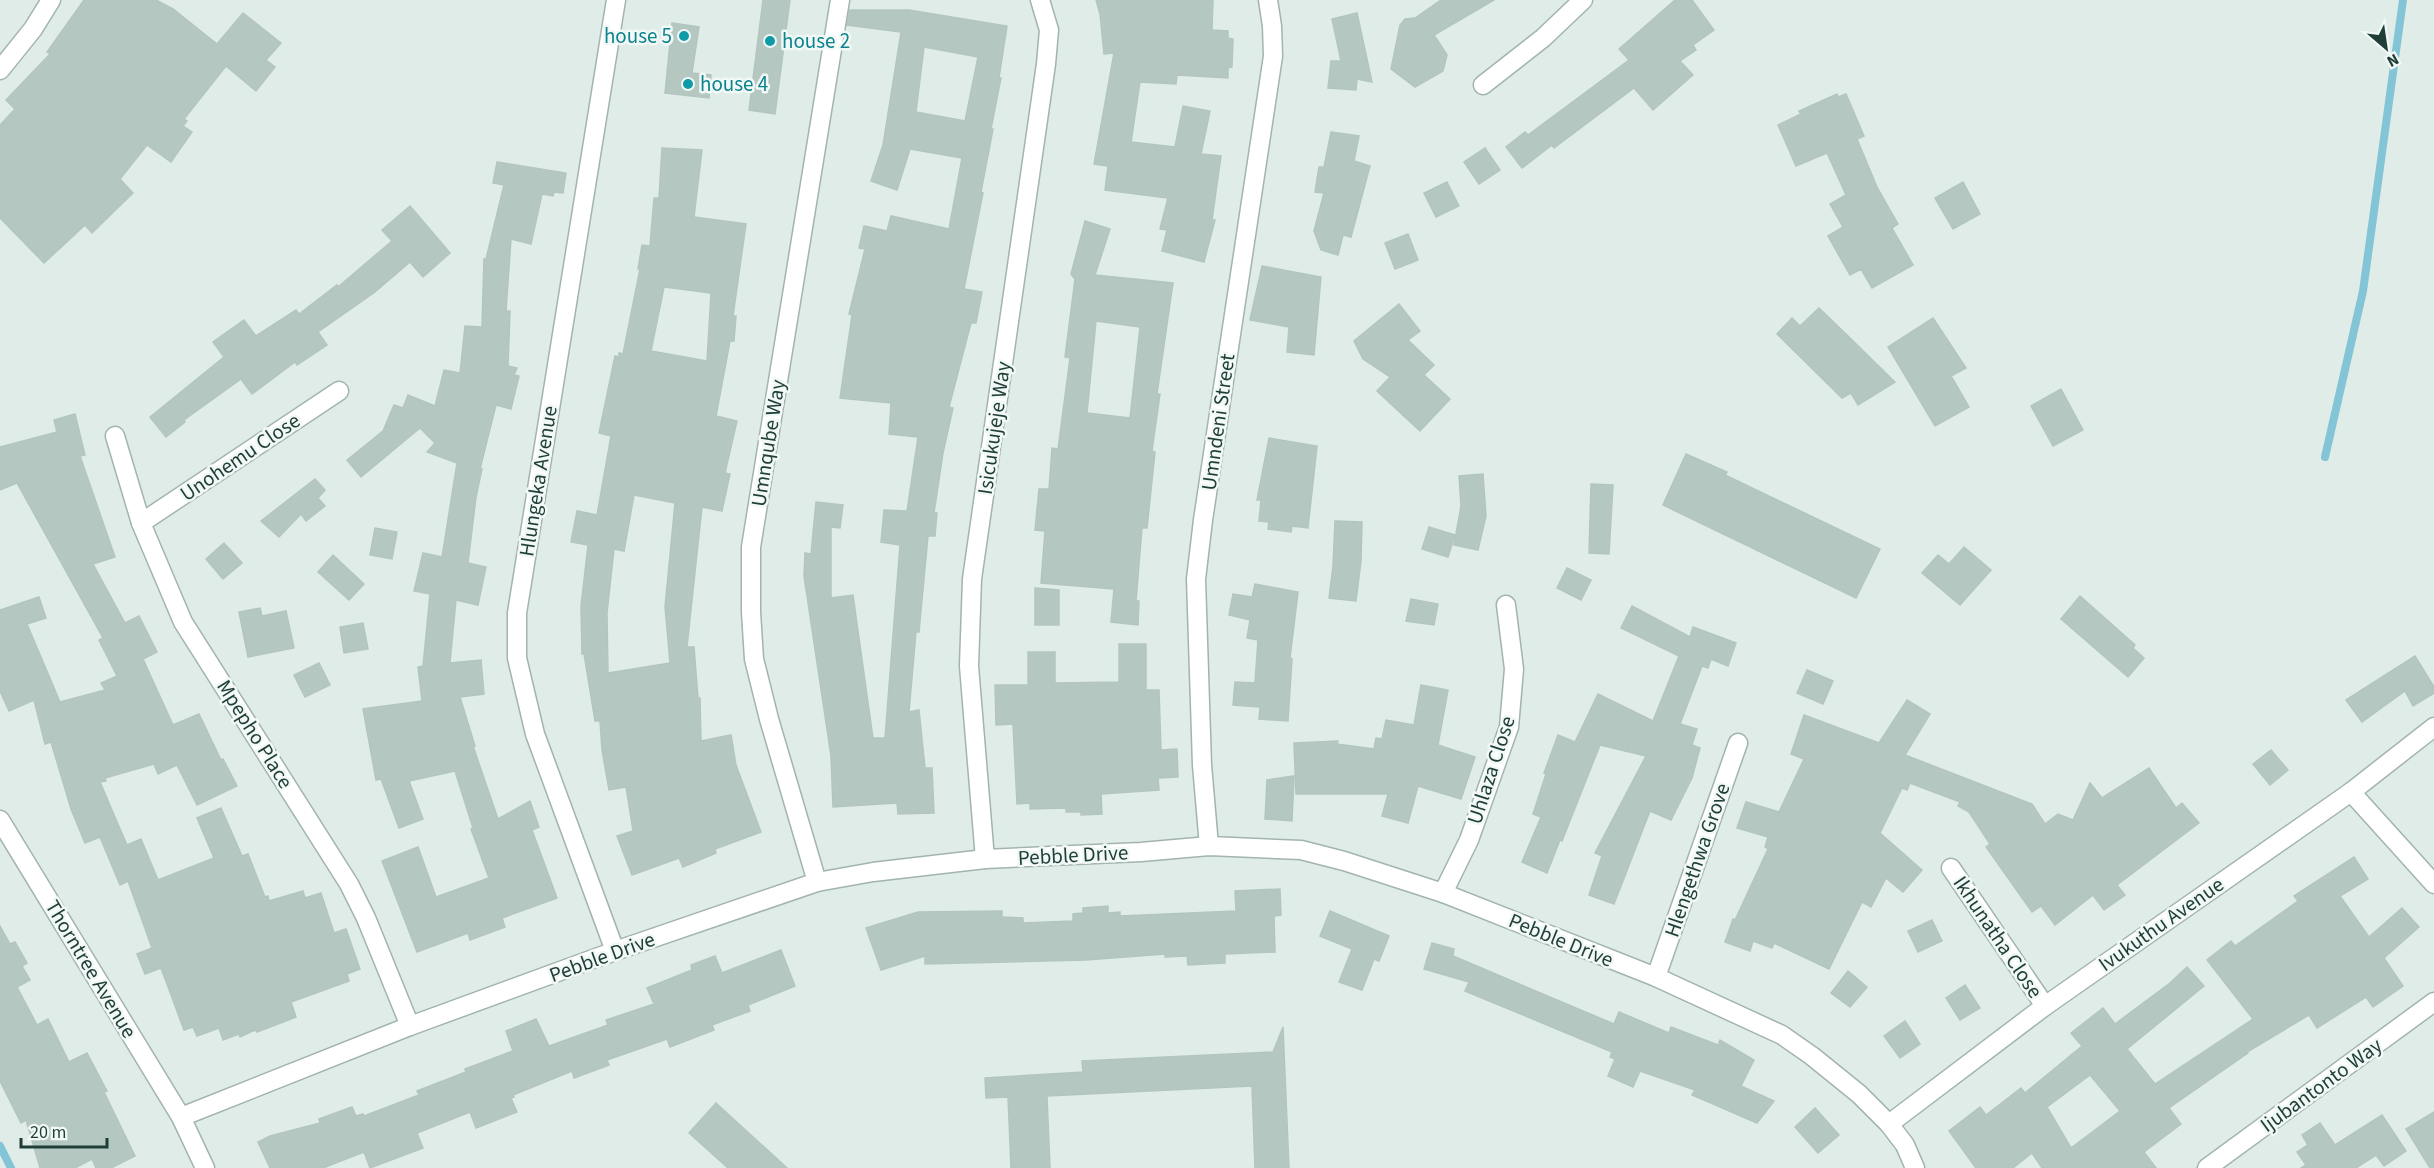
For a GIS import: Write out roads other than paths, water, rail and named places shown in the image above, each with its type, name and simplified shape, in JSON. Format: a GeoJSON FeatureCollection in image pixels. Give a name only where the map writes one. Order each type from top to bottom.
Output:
{"type":"FeatureCollection","features":[{"type":"Feature","properties":{"kind":"street"},"geometry":{"type":"LineString","coordinates":[[0,70],[33,29],[51,0]]}},
{"type":"Feature","properties":{"kind":"street","name":"Hlungeka Avenue"},"geometry":{"type":"LineString","coordinates":[[615,951],[535,734],[517,658],[517,613],[616,0]]}},
{"type":"Feature","properties":{"kind":"street","name":"Umnqube Way"},"geometry":{"type":"LineString","coordinates":[[817,882],[769,719],[754,659],[750,612],[751,547],[840,0]]}},
{"type":"Feature","properties":{"kind":"street","name":"Isicukujeje Way"},"geometry":{"type":"LineString","coordinates":[[984,859],[969,666],[972,579],[1046,64],[1049,30],[1041,0]]}},
{"type":"Feature","properties":{"kind":"street","name":"Umndeni Street"},"geometry":{"type":"LineString","coordinates":[[1209,846],[1202,765],[1196,579],[1273,56],[1268,0]]}},
{"type":"Feature","properties":{"kind":"street"},"geometry":{"type":"LineString","coordinates":[[1483,85],[1543,38],[1583,0]]}},
{"type":"Feature","properties":{"kind":"street","name":"Unohemu Close"},"geometry":{"type":"LineString","coordinates":[[141,523],[339,391]]}},
{"type":"Feature","properties":{"kind":"street","name":"Mpepho Place"},"geometry":{"type":"LineString","coordinates":[[115,436],[141,523],[183,622],[349,884],[366,918],[410,1026]]}},
{"type":"Feature","properties":{"kind":"street","name":"Uhlaza Close"},"geometry":{"type":"LineString","coordinates":[[1443,893],[1469,840],[1509,727],[1514,669],[1506,605]]}},
{"type":"Feature","properties":{"kind":"street","name":"Ivukuthu Avenue"},"geometry":{"type":"LineString","coordinates":[[1889,1124],[2045,1006],[2351,792],[2434,727]]}},
{"type":"Feature","properties":{"kind":"street","name":"Hlengethwa Grove"},"geometry":{"type":"LineString","coordinates":[[1656,977],[1738,743]]}},
{"type":"Feature","properties":{"kind":"street"},"geometry":{"type":"LineString","coordinates":[[2351,792],[2434,884]]}},
{"type":"Feature","properties":{"kind":"street","name":"Thorntree Avenue"},"geometry":{"type":"LineString","coordinates":[[0,820],[182,1117],[206,1168]]}},
{"type":"Feature","properties":{"kind":"street","name":"Pebble Drive"},"geometry":{"type":"LineString","coordinates":[[182,1117],[410,1026],[615,951],[817,882],[873,872],[984,859],[1141,852],[1209,846],[1301,850],[1344,861],[1443,893],[1656,977],[1782,1035],[1812,1056],[1859,1094],[1889,1124],[1905,1145],[1916,1168]]}},
{"type":"Feature","properties":{"kind":"street","name":"Ikhunatha Close"},"geometry":{"type":"LineString","coordinates":[[1951,868],[2045,1006]]}},
{"type":"Feature","properties":{"kind":"street","name":"Ijubantonto Way"},"geometry":{"type":"LineString","coordinates":[[2207,1168],[2434,1002]]}},
{"type":"Feature","properties":{"kind":"waterway"},"geometry":{"type":"LineString","coordinates":[[2325,457],[2363,291],[2403,0]]}},
{"type":"Feature","properties":{"kind":"waterway"},"geometry":{"type":"LineString","coordinates":[[0,1146],[11,1168]]}},
{"type":"Feature","properties":{"kind":"place","name":"house 5"},"geometry":{"type":"Point","coordinates":[684,36]}},
{"type":"Feature","properties":{"kind":"place","name":"house 2"},"geometry":{"type":"Point","coordinates":[770,41]}},
{"type":"Feature","properties":{"kind":"place","name":"house 4"},"geometry":{"type":"Point","coordinates":[688,84]}}]}
